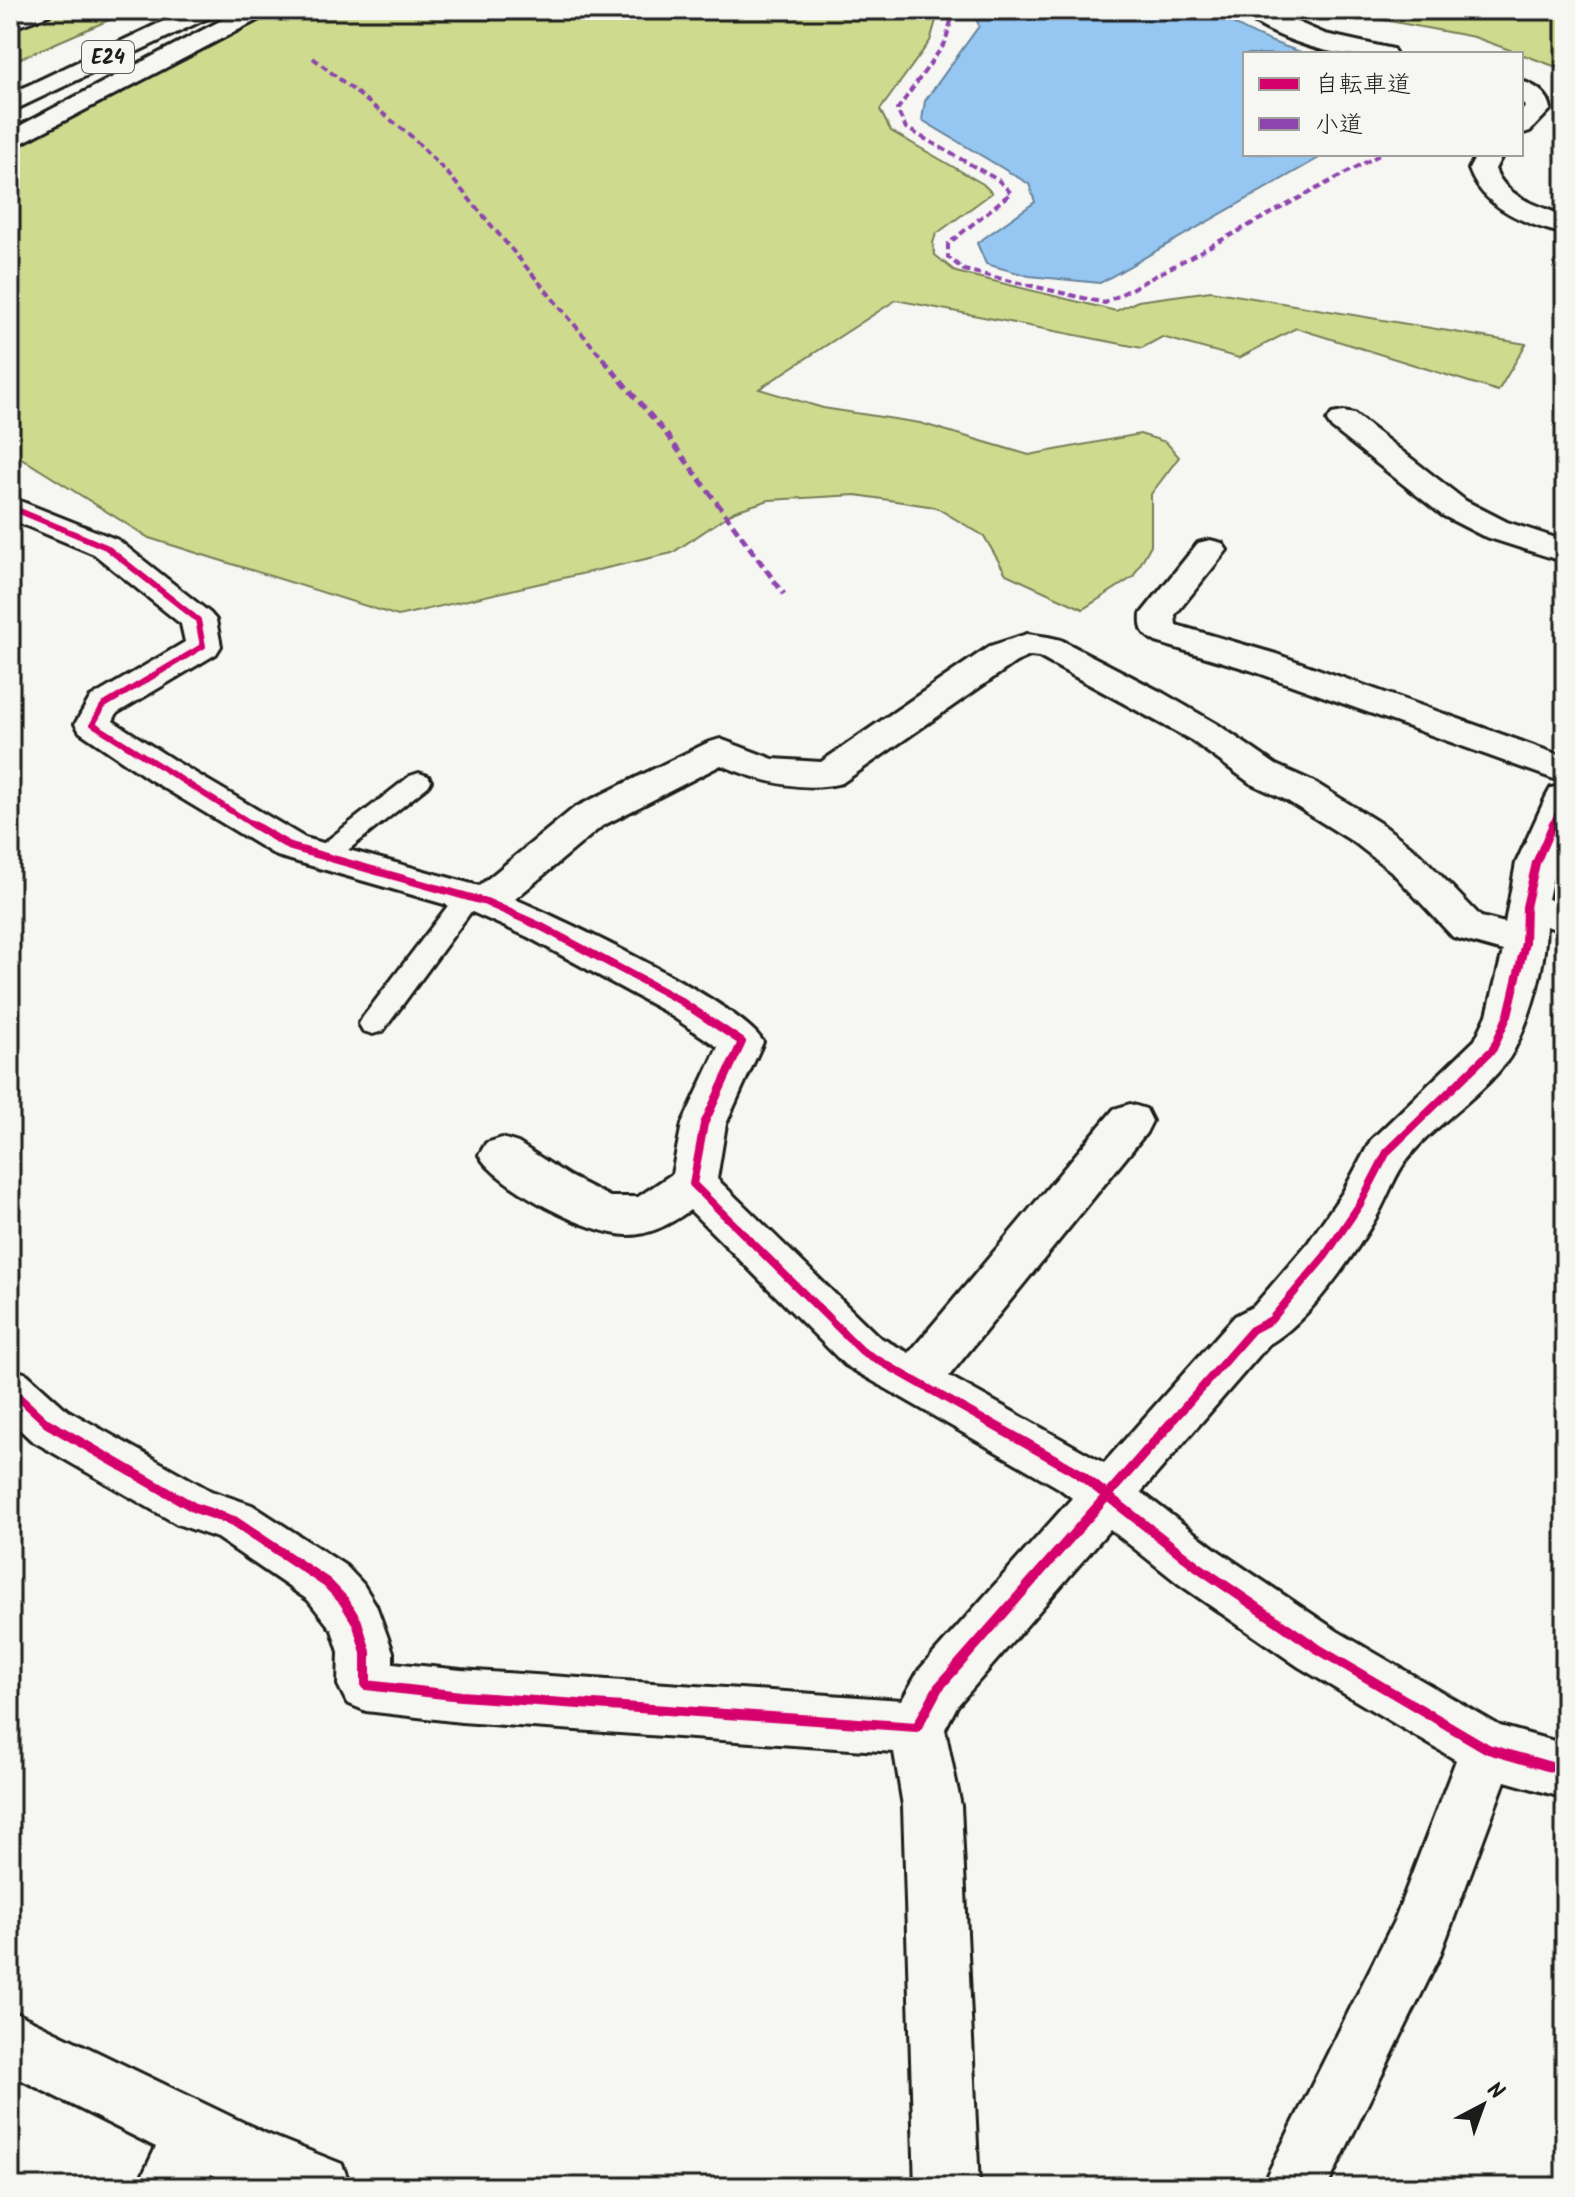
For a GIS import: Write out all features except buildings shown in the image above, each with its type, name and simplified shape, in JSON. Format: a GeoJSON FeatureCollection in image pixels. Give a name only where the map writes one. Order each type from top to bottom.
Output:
{"type":"FeatureCollection","features":[{"type":"Feature","properties":{"kind":"main road"},"geometry":{"type":"LineString","coordinates":[[10,22],[41,10]]}},
{"type":"Feature","properties":{"kind":"main road","name":"E24"},"geometry":{"type":"LineString","coordinates":[[10,84],[175,10]]}},
{"type":"Feature","properties":{"kind":"main road","name":"E24"},"geometry":{"type":"LineString","coordinates":[[10,104],[206,10]]}},
{"type":"Feature","properties":{"kind":"main road"},"geometry":{"type":"LineString","coordinates":[[14,134],[259,10]]}},
{"type":"Feature","properties":{"kind":"main road"},"geometry":{"type":"LineString","coordinates":[[1252,10],[1276,23],[1326,42],[1374,52]]}},
{"type":"Feature","properties":{"kind":"main road"},"geometry":{"type":"LineString","coordinates":[[1523,90],[1537,101],[1538,109],[1523,124]]}},
{"type":"Feature","properties":{"kind":"main road"},"geometry":{"type":"LineString","coordinates":[[1489,156],[1482,169],[1490,188],[1503,198],[1565,226]]}},
{"type":"Feature","properties":{"kind":"main road"},"geometry":{"type":"LineString","coordinates":[[1343,421],[1454,508],[1495,529],[1565,552]]}},
{"type":"Feature","properties":{"kind":"main road"},"geometry":{"type":"LineString","coordinates":[[10,507],[106,547],[198,620],[203,646],[103,706],[93,724],[162,770],[291,847],[477,899],[542,927],[679,1000],[742,1042],[704,1124],[693,1184],[649,1213],[617,1217],[598,1213],[502,1155]]}},
{"type":"Feature","properties":{"kind":"main road"},"geometry":{"type":"LineString","coordinates":[[1210,550],[1158,614],[1158,629],[1168,635],[1263,662],[1427,722],[1513,749],[1565,771]]}},
{"type":"Feature","properties":{"kind":"main road"},"geometry":{"type":"LineString","coordinates":[[477,899],[588,817],[720,751],[768,771],[829,774],[1003,654],[1013,648],[1038,645],[1150,701],[1204,732],[1263,774],[1300,791],[1358,826],[1405,862],[1467,927],[1525,925],[1565,918]]}},
{"type":"Feature","properties":{"kind":"main road"},"geometry":{"type":"LineString","coordinates":[[947,2187],[932,1806],[917,1727],[938,1688],[1252,1330],[1271,1320],[1325,1256],[1360,1204],[1387,1152],[1493,1049],[1508,1015],[1536,863],[1565,797]]}},
{"type":"Feature","properties":{"kind":"main road"},"geometry":{"type":"LineString","coordinates":[[915,1382],[1130,1121]]}},
{"type":"Feature","properties":{"kind":"main road"},"geometry":{"type":"LineString","coordinates":[[693,1184],[862,1351],[1077,1472],[1198,1567],[1318,1649],[1488,1749],[1565,1771]]}},
{"type":"Feature","properties":{"kind":"main road"},"geometry":{"type":"LineString","coordinates":[[10,1389],[49,1425],[195,1508],[234,1521],[327,1583],[344,1601],[357,1622],[366,1652],[366,1685],[461,1696],[917,1727]]}},
{"type":"Feature","properties":{"kind":"main road"},"geometry":{"type":"LineString","coordinates":[[1293,2187],[1418,1937],[1488,1749]]}},
{"type":"Feature","properties":{"kind":"main road"},"geometry":{"type":"LineString","coordinates":[[10,2041],[249,2159],[319,2187]]}},
{"type":"Feature","properties":{"kind":"main road"},"geometry":{"type":"LineString","coordinates":[[169,2187],[199,2132]]}},
{"type":"Feature","properties":{"kind":"lane"},"geometry":{"type":"LineString","coordinates":[[324,856],[419,781]]}},
{"type":"Feature","properties":{"kind":"lane"},"geometry":{"type":"LineString","coordinates":[[373,1024],[477,899]]}},
{"type":"Feature","properties":{"kind":"green space"},"geometry":{"type":"Polygon","coordinates":[[[10,10],[132,10],[10,63],[10,10]]]}},
{"type":"Feature","properties":{"kind":"green space"},"geometry":{"type":"Polygon","coordinates":[[[278,10],[939,10],[930,41],[880,110],[891,131],[983,184],[992,193],[936,234],[933,243],[935,255],[956,272],[1116,311],[1138,301],[1211,291],[1526,344],[1498,391],[1296,328],[1239,358],[1162,337],[1142,348],[896,300],[759,389],[823,408],[920,423],[1029,455],[1140,434],[1166,442],[1179,457],[1151,494],[1151,545],[1133,577],[1083,609],[1006,574],[984,536],[935,507],[856,495],[769,500],[735,511],[672,553],[398,616],[149,538],[10,451],[10,150],[278,10]]]}},
{"type":"Feature","properties":{"kind":"green space"},"geometry":{"type":"Polygon","coordinates":[[[1331,10],[1565,10],[1565,70],[1523,55],[1523,52],[1474,37],[1331,10]]]}},
{"type":"Feature","properties":{"kind":"water"},"geometry":{"type":"Polygon","coordinates":[[[973,10],[1214,10],[1247,31],[1301,52],[1243,52],[1243,156],[1322,156],[1100,283],[1029,276],[986,264],[977,243],[1035,202],[1029,184],[922,120],[925,101],[979,26],[973,10]]]}},
{"type":"Feature","properties":{"kind":"marked path"},"geometry":{"type":"LineString","coordinates":[[954,10],[945,43],[897,110],[906,128],[998,180],[1011,193],[948,244],[948,257],[964,270],[1105,303],[1377,156]]}},
{"type":"Feature","properties":{"kind":"marked path"},"geometry":{"type":"LineString","coordinates":[[313,58],[411,136],[450,176],[667,435],[784,594]]}},
{"type":"Feature","properties":{"kind":"cycle path"},"geometry":{"type":"LineString","coordinates":[[10,507],[106,547],[198,620],[203,646],[103,706],[93,724],[162,770],[291,847],[486,902],[542,927],[679,1000],[742,1042],[704,1124],[693,1184],[862,1351],[1077,1472],[1198,1567],[1318,1649],[1488,1749],[1565,1771]]}},
{"type":"Feature","properties":{"kind":"cycle path"},"geometry":{"type":"LineString","coordinates":[[10,1389],[49,1425],[195,1508],[234,1521],[327,1583],[344,1601],[357,1622],[366,1652],[366,1685],[461,1696],[917,1727],[938,1688],[1252,1330],[1271,1320],[1325,1256],[1360,1204],[1387,1152],[1493,1049],[1508,1015],[1525,943],[1526,907],[1536,863],[1565,797]]}}]}
